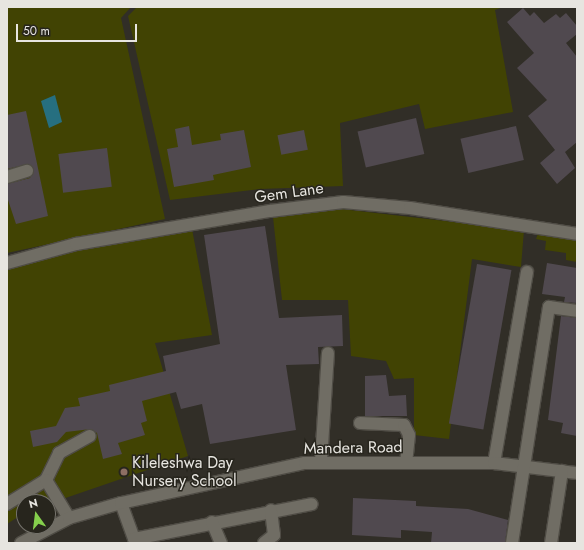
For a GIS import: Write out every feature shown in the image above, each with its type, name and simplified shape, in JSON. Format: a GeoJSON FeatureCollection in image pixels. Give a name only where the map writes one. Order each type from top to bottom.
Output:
{"type":"FeatureCollection","features":[{"type":"Feature","properties":{"kind":"street"},"geometry":{"type":"LineString","coordinates":[[7,177],[26,171]]}},
{"type":"Feature","properties":{"kind":"street","name":"Gem Lane"},"geometry":{"type":"LineString","coordinates":[[7,263],[76,244],[270,211],[343,202],[410,208],[577,234]]}},
{"type":"Feature","properties":{"kind":"street"},"geometry":{"type":"LineString","coordinates":[[494,462],[527,272]]}},
{"type":"Feature","properties":{"kind":"street"},"geometry":{"type":"LineString","coordinates":[[512,543],[549,307],[577,311]]}},
{"type":"Feature","properties":{"kind":"street"},"geometry":{"type":"LineString","coordinates":[[321,462],[328,353]]}},
{"type":"Feature","properties":{"kind":"street"},"geometry":{"type":"LineString","coordinates":[[360,423],[404,425],[409,435],[406,462]]}},
{"type":"Feature","properties":{"kind":"street"},"geometry":{"type":"LineString","coordinates":[[7,504],[46,480],[59,453],[90,436]]}},
{"type":"Feature","properties":{"kind":"street","name":"Mandera Road"},"geometry":{"type":"LineString","coordinates":[[21,543],[69,518],[121,503],[177,488],[321,462],[494,462],[577,473]]}},
{"type":"Feature","properties":{"kind":"street"},"geometry":{"type":"LineString","coordinates":[[551,543],[562,471]]}},
{"type":"Feature","properties":{"kind":"street"},"geometry":{"type":"LineString","coordinates":[[46,480],[69,518]]}},
{"type":"Feature","properties":{"kind":"street"},"geometry":{"type":"LineString","coordinates":[[121,503],[129,541],[271,510],[312,504]]}},
{"type":"Feature","properties":{"kind":"street"},"geometry":{"type":"LineString","coordinates":[[264,543],[274,535],[271,510]]}},
{"type":"Feature","properties":{"kind":"street"},"geometry":{"type":"LineString","coordinates":[[212,522],[221,543]]}},
{"type":"Feature","properties":{"kind":"shaded area"},"geometry":{"type":"Polygon","coordinates":[[[7,7],[131,7],[121,18],[165,219],[7,253],[7,7]]]}},
{"type":"Feature","properties":{"kind":"shaded area"},"geometry":{"type":"Polygon","coordinates":[[[137,7],[503,7],[495,10],[513,112],[425,129],[419,104],[340,123],[343,186],[260,189],[170,200],[128,16],[137,7]]]}},
{"type":"Feature","properties":{"kind":"shaded area"},"geometry":{"type":"Polygon","coordinates":[[[341,209],[524,230],[521,267],[472,259],[449,439],[414,435],[414,378],[394,379],[386,361],[351,356],[348,300],[282,300],[273,217],[341,209]]]}},
{"type":"Feature","properties":{"kind":"shaded area"},"geometry":{"type":"Polygon","coordinates":[[[192,229],[212,335],[155,343],[188,456],[56,501],[56,494],[16,494],[16,518],[7,524],[7,268],[73,251],[192,229]]]}},
{"type":"Feature","properties":{"kind":"shaded area"},"geometry":{"type":"Polygon","coordinates":[[[539,231],[577,237],[577,262],[566,260],[566,253],[545,250],[546,241],[536,239],[539,231]]]}},
{"type":"Feature","properties":{"kind":"water"},"geometry":{"type":"Polygon","coordinates":[[[55,95],[62,122],[49,128],[41,101],[55,95]]]}},
{"type":"Feature","properties":{"kind":"building"},"geometry":{"type":"Polygon","coordinates":[[[523,8],[530,16],[534,12],[544,23],[556,14],[560,18],[566,13],[577,26],[577,34],[566,43],[577,57],[577,142],[565,152],[575,168],[557,184],[540,163],[555,150],[528,116],[547,100],[517,68],[534,53],[507,22],[523,8]]]}},
{"type":"Feature","properties":{"kind":"building"},"geometry":{"type":"Polygon","coordinates":[[[26,111],[48,216],[16,224],[7,197],[7,184],[30,178],[34,169],[28,164],[7,169],[7,115],[26,111]]]}},
{"type":"Feature","properties":{"kind":"building"},"geometry":{"type":"Polygon","coordinates":[[[416,118],[424,154],[366,168],[358,131],[416,118]]]}},
{"type":"Feature","properties":{"kind":"building"},"geometry":{"type":"Polygon","coordinates":[[[189,126],[192,145],[221,140],[220,134],[244,130],[251,167],[213,175],[214,180],[174,187],[167,149],[178,147],[175,129],[189,126]]]}},
{"type":"Feature","properties":{"kind":"building"},"geometry":{"type":"Polygon","coordinates":[[[516,126],[524,160],[468,173],[460,139],[516,126]]]}},
{"type":"Feature","properties":{"kind":"building"},"geometry":{"type":"Polygon","coordinates":[[[304,130],[308,150],[281,155],[277,135],[304,130]]]}},
{"type":"Feature","properties":{"kind":"building"},"geometry":{"type":"Polygon","coordinates":[[[107,148],[112,187],[63,193],[58,154],[107,148]]]}},
{"type":"Feature","properties":{"kind":"building"},"geometry":{"type":"Polygon","coordinates":[[[265,226],[279,318],[342,315],[343,346],[318,347],[319,364],[286,365],[296,430],[210,444],[202,404],[181,409],[176,392],[142,401],[147,421],[141,423],[145,435],[118,443],[122,454],[103,459],[97,433],[91,429],[66,432],[57,442],[33,447],[30,431],[56,426],[65,408],[80,406],[78,398],[110,391],[109,385],[166,371],[163,356],[220,344],[204,235],[265,226]]]}},
{"type":"Feature","properties":{"kind":"building"},"geometry":{"type":"Polygon","coordinates":[[[547,263],[577,268],[577,303],[564,302],[565,297],[542,294],[547,263]]]}},
{"type":"Feature","properties":{"kind":"building"},"geometry":{"type":"Polygon","coordinates":[[[477,264],[511,270],[483,430],[449,424],[477,264]]]}},
{"type":"Feature","properties":{"kind":"building"},"geometry":{"type":"Polygon","coordinates":[[[561,316],[577,318],[577,436],[561,433],[563,423],[548,420],[561,316]]]}},
{"type":"Feature","properties":{"kind":"building"},"geometry":{"type":"Polygon","coordinates":[[[386,375],[389,396],[406,395],[407,416],[365,416],[365,376],[386,375]]]}},
{"type":"Feature","properties":{"kind":"building"},"geometry":{"type":"Polygon","coordinates":[[[353,498],[416,501],[416,506],[468,509],[508,520],[505,543],[431,543],[432,532],[401,530],[401,538],[352,535],[353,498]]]}},
{"type":"Feature","properties":{"kind":"place","name":"Kileleshwa Day Nursery School"},"geometry":{"type":"Point","coordinates":[124,472]}}]}
